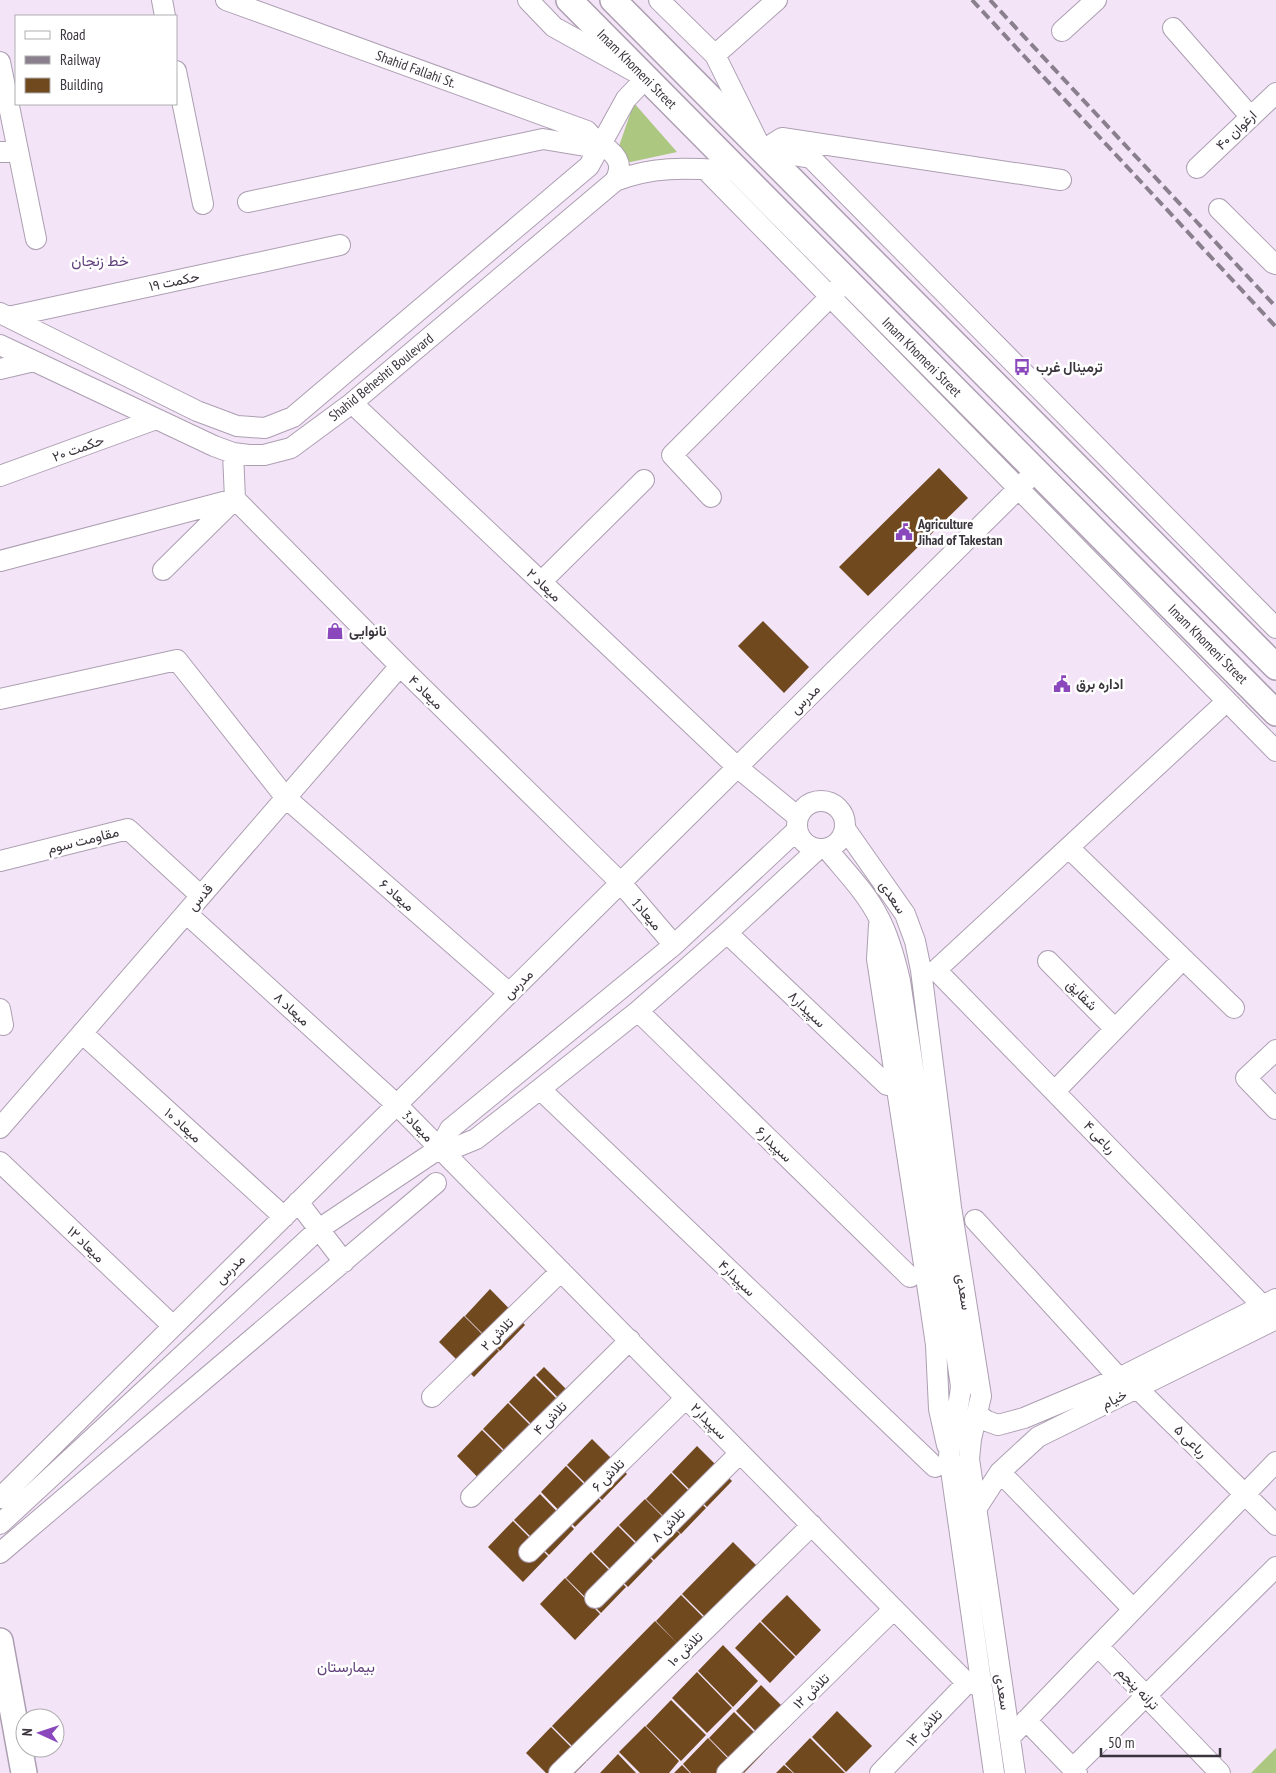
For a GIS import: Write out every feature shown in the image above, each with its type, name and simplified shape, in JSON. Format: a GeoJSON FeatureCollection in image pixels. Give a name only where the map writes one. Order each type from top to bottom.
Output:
{"type":"FeatureCollection","features":[{"type":"Feature","properties":{"kind":"main road","name":"Imam Khomeni Street"},"geometry":{"type":"LineString","coordinates":[[569,0],[739,171],[839,289],[966,400],[1276,713]]}},
{"type":"Feature","properties":{"kind":"main road"},"geometry":{"type":"LineString","coordinates":[[613,0],[1276,667]]}},
{"type":"Feature","properties":{"kind":"main road"},"geometry":{"type":"LineString","coordinates":[[646,78],[669,56]]}},
{"type":"Feature","properties":{"kind":"main road"},"geometry":{"type":"LineString","coordinates":[[739,171],[763,150]]}},
{"type":"Feature","properties":{"kind":"main road"},"geometry":{"type":"LineString","coordinates":[[1036,471],[1058,448]]}},
{"type":"Feature","properties":{"kind":"main road"},"geometry":{"type":"LineString","coordinates":[[0,1641],[24,1773]]}},
{"type":"Feature","properties":{"kind":"street"},"geometry":{"type":"LineString","coordinates":[[162,0],[165,15]]}},
{"type":"Feature","properties":{"kind":"street","name":"Shahid Fallahi St."},"geometry":{"type":"LineString","coordinates":[[228,0],[586,131],[601,147],[609,150],[616,156],[620,164],[620,173],[616,181]]}},
{"type":"Feature","properties":{"kind":"street"},"geometry":{"type":"LineString","coordinates":[[528,0],[554,27],[646,78]]}},
{"type":"Feature","properties":{"kind":"street"},"geometry":{"type":"LineString","coordinates":[[659,0],[715,55],[763,150]]}},
{"type":"Feature","properties":{"kind":"street"},"geometry":{"type":"LineString","coordinates":[[715,55],[777,0]]}},
{"type":"Feature","properties":{"kind":"street"},"geometry":{"type":"LineString","coordinates":[[1062,31],[1096,0]]}},
{"type":"Feature","properties":{"kind":"street"},"geometry":{"type":"LineString","coordinates":[[1173,28],[1250,116]]}},
{"type":"Feature","properties":{"kind":"street"},"geometry":{"type":"LineString","coordinates":[[0,62],[9,151],[36,239]]}},
{"type":"Feature","properties":{"kind":"street","name":"Shahid Beheshti Boulevard"},"geometry":{"type":"LineString","coordinates":[[4,315],[197,411],[238,426],[265,428],[293,417],[589,166],[626,99],[646,78]]}},
{"type":"Feature","properties":{"kind":"street"},"geometry":{"type":"LineString","coordinates":[[178,81],[203,204]]}},
{"type":"Feature","properties":{"kind":"street","name":"ارغوان ۴۰"},"geometry":{"type":"LineString","coordinates":[[1197,168],[1276,93]]}},
{"type":"Feature","properties":{"kind":"street"},"geometry":{"type":"LineString","coordinates":[[248,202],[543,138],[601,147]]}},
{"type":"Feature","properties":{"kind":"street"},"geometry":{"type":"LineString","coordinates":[[763,150],[782,138],[1061,180]]}},
{"type":"Feature","properties":{"kind":"street"},"geometry":{"type":"LineString","coordinates":[[763,150],[811,158],[1276,628]]}},
{"type":"Feature","properties":{"kind":"street","name":"Shahid Beheshti Boulevard"},"geometry":{"type":"LineString","coordinates":[[0,345],[214,446],[248,456],[264,455],[291,448],[352,403],[616,181],[634,174],[674,168],[739,171]]}},
{"type":"Feature","properties":{"kind":"street"},"geometry":{"type":"LineString","coordinates":[[706,170],[839,289],[948,417],[1276,751]]}},
{"type":"Feature","properties":{"kind":"street"},"geometry":{"type":"LineString","coordinates":[[1219,208],[1276,264]]}},
{"type":"Feature","properties":{"kind":"street","name":"حکمت ۱۹"},"geometry":{"type":"LineString","coordinates":[[4,315],[340,245]]}},
{"type":"Feature","properties":{"kind":"street"},"geometry":{"type":"LineString","coordinates":[[711,497],[672,455],[839,289]]}},
{"type":"Feature","properties":{"kind":"street"},"geometry":{"type":"LineString","coordinates":[[0,368],[34,360]]}},
{"type":"Feature","properties":{"kind":"street"},"geometry":{"type":"LineString","coordinates":[[948,417],[966,400]]}},
{"type":"Feature","properties":{"kind":"street","name":"میعاد ۲"},"geometry":{"type":"LineString","coordinates":[[352,403],[737,767]]}},
{"type":"Feature","properties":{"kind":"street","name":"حکمت ۲۰"},"geometry":{"type":"LineString","coordinates":[[0,476],[156,419]]}},
{"type":"Feature","properties":{"kind":"street"},"geometry":{"type":"LineString","coordinates":[[162,570],[235,498],[233,452]]}},
{"type":"Feature","properties":{"kind":"street","name":"مدرس"},"geometry":{"type":"LineString","coordinates":[[0,1498],[1036,471]]}},
{"type":"Feature","properties":{"kind":"street"},"geometry":{"type":"LineString","coordinates":[[541,582],[644,480]]}},
{"type":"Feature","properties":{"kind":"street"},"geometry":{"type":"LineString","coordinates":[[0,560],[235,498]]}},
{"type":"Feature","properties":{"kind":"street","name":"میعاد ۴"},"geometry":{"type":"LineString","coordinates":[[235,498],[400,666],[620,882]]}},
{"type":"Feature","properties":{"kind":"street","name":"میعاد ۶"},"geometry":{"type":"LineString","coordinates":[[0,699],[177,660],[286,798],[509,993]]}},
{"type":"Feature","properties":{"kind":"street","name":"قدس"},"geometry":{"type":"LineString","coordinates":[[0,1128],[400,666]]}},
{"type":"Feature","properties":{"kind":"street"},"geometry":{"type":"LineString","coordinates":[[1227,701],[1069,848],[1234,1008]]}},
{"type":"Feature","properties":{"kind":"street"},"geometry":{"type":"LineString","coordinates":[[737,767],[797,824],[803,842],[814,848],[823,849]]}},
{"type":"Feature","properties":{"kind":"street"},"geometry":{"type":"LineString","coordinates":[[0,1524],[319,1229],[440,1148],[459,1146],[476,1139],[638,1011],[823,849],[839,843],[846,830],[845,815],[835,803],[820,800],[806,805],[797,824],[674,945],[450,1129],[440,1148]]}},
{"type":"Feature","properties":{"kind":"street","name":"مقاومت سوم"},"geometry":{"type":"LineString","coordinates":[[0,860],[128,828],[201,896]]}},
{"type":"Feature","properties":{"kind":"street","name":"سعدی"},"geometry":{"type":"LineString","coordinates":[[846,830],[905,914],[921,970],[951,1207],[981,1396],[978,1416],[971,1439],[969,1459],[1015,1773]]}},
{"type":"Feature","properties":{"kind":"street","name":"رباعی ۴"},"geometry":{"type":"LineString","coordinates":[[1069,848],[936,970],[1272,1308]]}},
{"type":"Feature","properties":{"kind":"street","name":"سعدی"},"geometry":{"type":"LineString","coordinates":[[823,849],[863,892],[879,918],[893,953],[900,981],[961,1386],[959,1406],[942,1462],[974,1684],[994,1773]]}},
{"type":"Feature","properties":{"kind":"street","name":"میعاد1"},"geometry":{"type":"LineString","coordinates":[[620,882],[674,945]]}},
{"type":"Feature","properties":{"kind":"street","name":"میعاد ۸"},"geometry":{"type":"LineString","coordinates":[[186,913],[397,1104]]}},
{"type":"Feature","properties":{"kind":"street","name":"سپیدار۸"},"geometry":{"type":"LineString","coordinates":[[726,933],[887,1085]]}},
{"type":"Feature","properties":{"kind":"street"},"geometry":{"type":"LineString","coordinates":[[1054,1090],[1183,959]]}},
{"type":"Feature","properties":{"kind":"street","name":"شقایق"},"geometry":{"type":"LineString","coordinates":[[1048,961],[1115,1028]]}},
{"type":"Feature","properties":{"kind":"street","name":"سپیدار۶"},"geometry":{"type":"LineString","coordinates":[[638,1011],[910,1277]]}},
{"type":"Feature","properties":{"kind":"street","name":"میعاد ۱۰"},"geometry":{"type":"LineString","coordinates":[[82,1033],[284,1216]]}},
{"type":"Feature","properties":{"kind":"street"},"geometry":{"type":"LineString","coordinates":[[1276,1050],[1246,1078],[1276,1110]]}},
{"type":"Feature","properties":{"kind":"street","name":"سپیدار۴"},"geometry":{"type":"LineString","coordinates":[[540,1089],[942,1462]]}},
{"type":"Feature","properties":{"kind":"street","name":"میعاد3"},"geometry":{"type":"LineString","coordinates":[[397,1104],[440,1148]]}},
{"type":"Feature","properties":{"kind":"street","name":"سپیدار۲"},"geometry":{"type":"LineString","coordinates":[[440,1148],[894,1609],[974,1684]]}},
{"type":"Feature","properties":{"kind":"street","name":"میعاد ۱۲"},"geometry":{"type":"LineString","coordinates":[[0,1162],[173,1326]]}},
{"type":"Feature","properties":{"kind":"street"},"geometry":{"type":"LineString","coordinates":[[0,1553],[436,1183]]}},
{"type":"Feature","properties":{"kind":"street"},"geometry":{"type":"LineString","coordinates":[[298,1202],[344,1262]]}},
{"type":"Feature","properties":{"kind":"street"},"geometry":{"type":"LineString","coordinates":[[975,1220],[1119,1378]]}},
{"type":"Feature","properties":{"kind":"street","name":"تلاش ۲"},"geometry":{"type":"LineString","coordinates":[[432,1397],[561,1271]]}},
{"type":"Feature","properties":{"kind":"street","name":"خیام"},"geometry":{"type":"LineString","coordinates":[[978,1416],[987,1422],[998,1425],[1033,1414],[1119,1378],[1272,1308]]}},
{"type":"Feature","properties":{"kind":"street","name":"خیام"},"geometry":{"type":"LineString","coordinates":[[976,1508],[1000,1472],[1021,1451],[1042,1436],[1137,1388],[1272,1308]]}},
{"type":"Feature","properties":{"kind":"street","name":"تلاش ۴"},"geometry":{"type":"LineString","coordinates":[[471,1496],[630,1340]]}},
{"type":"Feature","properties":{"kind":"street","name":"رباعی ۵"},"geometry":{"type":"LineString","coordinates":[[1137,1388],[1276,1525]]}},
{"type":"Feature","properties":{"kind":"street","name":"تلاش ۶"},"geometry":{"type":"LineString","coordinates":[[529,1552],[686,1398]]}},
{"type":"Feature","properties":{"kind":"street"},"geometry":{"type":"LineString","coordinates":[[1033,1414],[1032,1423],[1037,1433],[1042,1436]]}},
{"type":"Feature","properties":{"kind":"street"},"geometry":{"type":"LineString","coordinates":[[81,1417],[117,1454]]}},
{"type":"Feature","properties":{"kind":"street"},"geometry":{"type":"LineString","coordinates":[[1008,1423],[1018,1436],[1021,1451]]}},
{"type":"Feature","properties":{"kind":"street","name":"تلاش ۸"},"geometry":{"type":"LineString","coordinates":[[595,1598],[740,1453]]}},
{"type":"Feature","properties":{"kind":"street"},"geometry":{"type":"LineString","coordinates":[[1010,1737],[1276,1462]]}},
{"type":"Feature","properties":{"kind":"street"},"geometry":{"type":"LineString","coordinates":[[1000,1472],[1133,1610]]}},
{"type":"Feature","properties":{"kind":"street","name":"تلاش ۱۰"},"geometry":{"type":"LineString","coordinates":[[559,1773],[812,1525]]}},
{"type":"Feature","properties":{"kind":"street"},"geometry":{"type":"LineString","coordinates":[[1026,1720],[1075,1771],[1146,1696],[1276,1567]]}},
{"type":"Feature","properties":{"kind":"street","name":"تلاش ۱۲"},"geometry":{"type":"LineString","coordinates":[[727,1773],[894,1609]]}},
{"type":"Feature","properties":{"kind":"street","name":"ترانه پنجم"},"geometry":{"type":"LineString","coordinates":[[1098,1646],[1220,1773]]}},
{"type":"Feature","properties":{"kind":"street","name":"تلاش ۱۴"},"geometry":{"type":"LineString","coordinates":[[880,1773],[974,1684]]}},
{"type":"Feature","properties":{"kind":"green space"},"geometry":{"type":"Polygon","coordinates":[[[634,103],[677,152],[612,166],[634,103]]]}},
{"type":"Feature","properties":{"kind":"green space"},"geometry":{"type":"Polygon","coordinates":[[[1276,1748],[1276,1773],[1251,1773],[1276,1748]]]}},
{"type":"Feature","properties":{"kind":"building","name":"Agriculture Jihad of Takestan"},"geometry":{"type":"Polygon","coordinates":[[[939,468],[968,498],[868,596],[839,567],[939,468]]]}},
{"type":"Feature","properties":{"kind":"building"},"geometry":{"type":"Polygon","coordinates":[[[763,621],[809,667],[784,693],[738,646],[763,621]]]}},
{"type":"Feature","properties":{"kind":"building"},"geometry":{"type":"Polygon","coordinates":[[[490,1289],[525,1325],[500,1351],[465,1316],[490,1289]]]}},
{"type":"Feature","properties":{"kind":"building"},"geometry":{"type":"Polygon","coordinates":[[[464,1316],[499,1351],[474,1377],[439,1342],[464,1316]]]}},
{"type":"Feature","properties":{"kind":"building"},"geometry":{"type":"Polygon","coordinates":[[[544,1367],[579,1402],[570,1410],[536,1375],[544,1367]]]}},
{"type":"Feature","properties":{"kind":"building"},"geometry":{"type":"Polygon","coordinates":[[[534,1376],[569,1411],[544,1437],[509,1402],[534,1376]]]}},
{"type":"Feature","properties":{"kind":"building"},"geometry":{"type":"Polygon","coordinates":[[[508,1403],[543,1438],[518,1464],[483,1429],[508,1403]]]}},
{"type":"Feature","properties":{"kind":"building"},"geometry":{"type":"Polygon","coordinates":[[[482,1430],[517,1465],[491,1491],[457,1456],[482,1430]]]}},
{"type":"Feature","properties":{"kind":"building"},"geometry":{"type":"Polygon","coordinates":[[[592,1439],[627,1474],[602,1500],[567,1465],[592,1439]]]}},
{"type":"Feature","properties":{"kind":"building"},"geometry":{"type":"Polygon","coordinates":[[[697,1446],[732,1481],[707,1507],[672,1472],[697,1446]]]}},
{"type":"Feature","properties":{"kind":"building"},"geometry":{"type":"Polygon","coordinates":[[[566,1466],[601,1501],[575,1527],[541,1492],[566,1466]]]}},
{"type":"Feature","properties":{"kind":"building"},"geometry":{"type":"Polygon","coordinates":[[[671,1473],[706,1508],[681,1534],[646,1499],[671,1473]]]}},
{"type":"Feature","properties":{"kind":"building"},"geometry":{"type":"Polygon","coordinates":[[[540,1494],[574,1529],[549,1555],[514,1520],[540,1494]]]}},
{"type":"Feature","properties":{"kind":"building"},"geometry":{"type":"Polygon","coordinates":[[[645,1499],[680,1534],[654,1560],[619,1525],[645,1499]]]}},
{"type":"Feature","properties":{"kind":"building"},"geometry":{"type":"Polygon","coordinates":[[[513,1521],[548,1556],[523,1582],[488,1547],[513,1521]]]}},
{"type":"Feature","properties":{"kind":"building"},"geometry":{"type":"Polygon","coordinates":[[[618,1526],[653,1561],[628,1587],[593,1552],[618,1526]]]}},
{"type":"Feature","properties":{"kind":"building"},"geometry":{"type":"Polygon","coordinates":[[[733,1542],[768,1577],[717,1629],[682,1594],[733,1542]]]}},
{"type":"Feature","properties":{"kind":"building"},"geometry":{"type":"Polygon","coordinates":[[[591,1552],[626,1587],[601,1613],[566,1578],[591,1552]]]}},
{"type":"Feature","properties":{"kind":"building"},"geometry":{"type":"Polygon","coordinates":[[[565,1578],[600,1614],[575,1640],[540,1604],[565,1578]]]}},
{"type":"Feature","properties":{"kind":"building"},"geometry":{"type":"Polygon","coordinates":[[[681,1595],[716,1630],[587,1761],[552,1726],[655,1621],[678,1644],[656,1621],[681,1595]]]}},
{"type":"Feature","properties":{"kind":"building"},"geometry":{"type":"Polygon","coordinates":[[[787,1595],[821,1630],[796,1656],[761,1621],[787,1595]]]}},
{"type":"Feature","properties":{"kind":"building"},"geometry":{"type":"Polygon","coordinates":[[[760,1622],[795,1657],[770,1683],[735,1648],[760,1622]]]}},
{"type":"Feature","properties":{"kind":"building"},"geometry":{"type":"Polygon","coordinates":[[[723,1645],[758,1681],[733,1707],[698,1671],[723,1645]]]}},
{"type":"Feature","properties":{"kind":"building"},"geometry":{"type":"Polygon","coordinates":[[[697,1672],[732,1708],[707,1733],[672,1698],[697,1672]]]}},
{"type":"Feature","properties":{"kind":"building"},"geometry":{"type":"Polygon","coordinates":[[[761,1685],[796,1720],[770,1746],[736,1711],[761,1685]]]}},
{"type":"Feature","properties":{"kind":"building"},"geometry":{"type":"Polygon","coordinates":[[[671,1700],[706,1735],[681,1761],[646,1726],[671,1700]]]}},
{"type":"Feature","properties":{"kind":"building"},"geometry":{"type":"Polygon","coordinates":[[[837,1711],[872,1746],[846,1772],[812,1737],[837,1711]]]}},
{"type":"Feature","properties":{"kind":"building"},"geometry":{"type":"Polygon","coordinates":[[[734,1712],[769,1747],[744,1773],[709,1738],[734,1712]]]}},
{"type":"Feature","properties":{"kind":"building"},"geometry":{"type":"Polygon","coordinates":[[[645,1726],[679,1761],[669,1773],[640,1773],[619,1752],[645,1726]]]}},
{"type":"Feature","properties":{"kind":"building"},"geometry":{"type":"Polygon","coordinates":[[[551,1727],[586,1762],[575,1773],[546,1773],[526,1753],[551,1727]]]}},
{"type":"Feature","properties":{"kind":"building"},"geometry":{"type":"Polygon","coordinates":[[[708,1738],[742,1773],[691,1773],[683,1764],[708,1738]]]}},
{"type":"Feature","properties":{"kind":"building"},"geometry":{"type":"Polygon","coordinates":[[[810,1738],[845,1773],[794,1773],[785,1764],[810,1738]]]}},
{"type":"Feature","properties":{"kind":"building"},"geometry":{"type":"Polygon","coordinates":[[[618,1754],[636,1773],[600,1773],[618,1754]]]}},
{"type":"Feature","properties":{"kind":"building"},"geometry":{"type":"Polygon","coordinates":[[[682,1765],[690,1773],[674,1773],[682,1765]]]}},
{"type":"Feature","properties":{"kind":"building"},"geometry":{"type":"Polygon","coordinates":[[[784,1765],[793,1773],[776,1773],[784,1765]]]}},
{"type":"Feature","properties":{"kind":"railway"},"geometry":{"type":"LineString","coordinates":[[972,0],[1276,327]]}},
{"type":"Feature","properties":{"kind":"railway"},"geometry":{"type":"LineString","coordinates":[[990,0],[1276,307]]}},
{"type":"Feature","properties":{"kind":"place","name":"ترمینال غرب"},"geometry":{"type":"Point","coordinates":[1022,367]}},
{"type":"Feature","properties":{"kind":"place","name":"Agriculture Jihad of Takestan"},"geometry":{"type":"Point","coordinates":[904,532]}},
{"type":"Feature","properties":{"kind":"place","name":"نانوایی"},"geometry":{"type":"Point","coordinates":[335,631]}},
{"type":"Feature","properties":{"kind":"place","name":"اداره برق"},"geometry":{"type":"Point","coordinates":[1062,684]}},
{"type":"Feature","properties":{"kind":"district","name":"خط زنجان"},"geometry":{"type":"Point","coordinates":[100,260]}},
{"type":"Feature","properties":{"kind":"district","name":"بیمارستان"},"geometry":{"type":"Point","coordinates":[346,1666]}}]}
